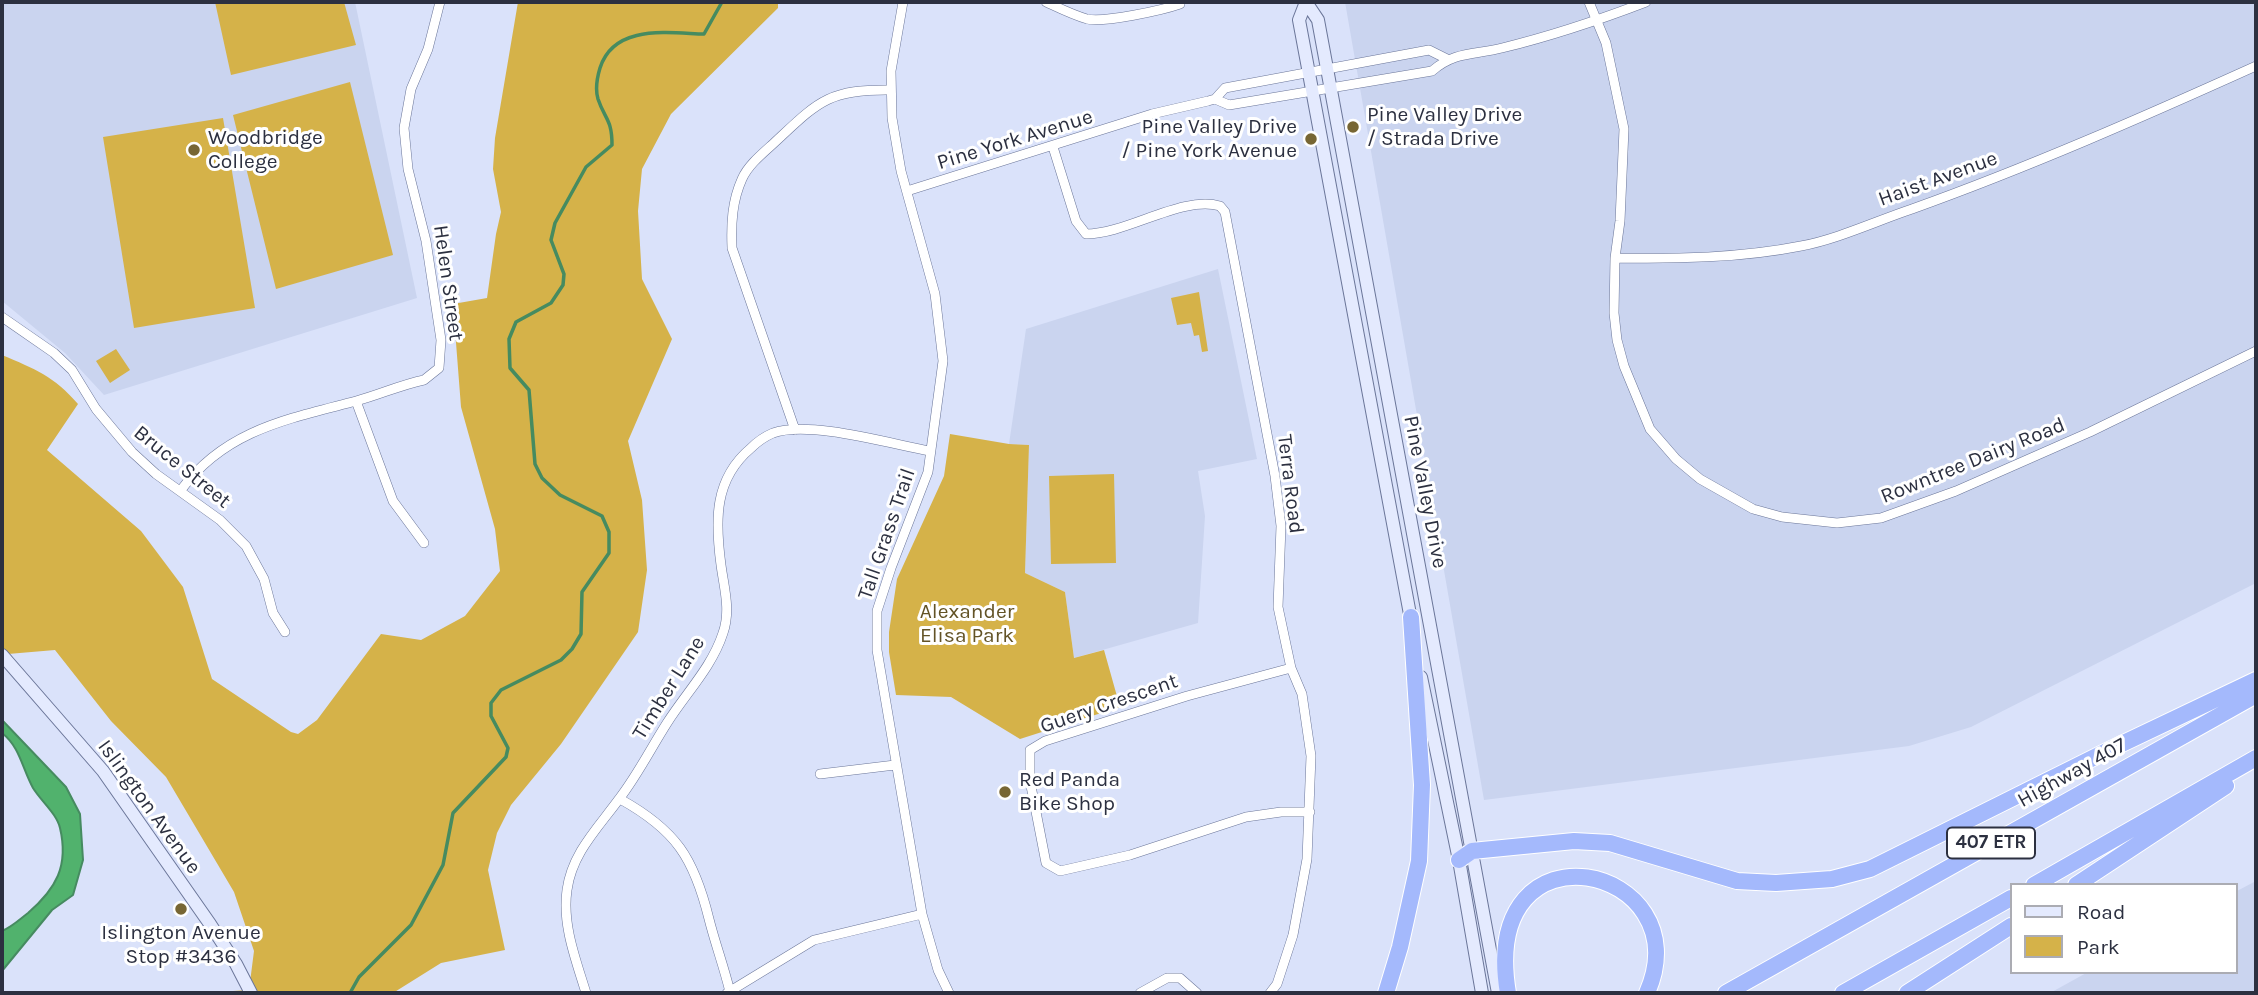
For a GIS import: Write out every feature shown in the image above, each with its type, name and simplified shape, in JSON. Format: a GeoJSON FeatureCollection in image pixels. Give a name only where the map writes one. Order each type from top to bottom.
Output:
{"type":"FeatureCollection","features":[{"type":"Feature","properties":{"kind":"highway"},"geometry":{"type":"LineString","coordinates":[[1386,993],[1400,947],[1419,861],[1422,785],[1411,617]]}},
{"type":"Feature","properties":{"kind":"highway"},"geometry":{"type":"LineString","coordinates":[[1466,855],[1574,841],[1610,843],[1737,881],[1776,883],[1832,879],[1882,864],[2121,744],[2256,680]]}},
{"type":"Feature","properties":{"kind":"highway","name":"Highway 407"},"geometry":{"type":"LineString","coordinates":[[1726,993],[2256,695]]}},
{"type":"Feature","properties":{"kind":"highway","name":"407 ETR"},"geometry":{"type":"LineString","coordinates":[[2037,883],[2256,758]]}},
{"type":"Feature","properties":{"kind":"highway"},"geometry":{"type":"LineString","coordinates":[[2079,883],[2256,765]]}},
{"type":"Feature","properties":{"kind":"highway"},"geometry":{"type":"LineString","coordinates":[[1508,993],[1505,952],[1515,915],[1526,898],[1545,884],[1582,875],[1624,891],[1640,906],[1657,945],[1654,976],[1647,993]]}},
{"type":"Feature","properties":{"kind":"highway"},"geometry":{"type":"LineString","coordinates":[[1843,993],[2010,899]]}},
{"type":"Feature","properties":{"kind":"highway"},"geometry":{"type":"LineString","coordinates":[[1907,993],[2010,927]]}},
{"type":"Feature","properties":{"kind":"main road","name":"Pine Valley Drive"},"geometry":{"type":"LineString","coordinates":[[1306,2],[1318,20],[1328,69],[1466,855],[1482,993]]}},
{"type":"Feature","properties":{"kind":"main road","name":"Pine Valley Drive"},"geometry":{"type":"LineString","coordinates":[[1306,2],[1299,20],[1311,92],[1425,703],[1466,855],[1498,993]]}},
{"type":"Feature","properties":{"kind":"main road","name":"Islington Avenue"},"geometry":{"type":"LineString","coordinates":[[2,655],[103,771],[223,944],[251,993]]}},
{"type":"Feature","properties":{"kind":"street","name":"Helen Street"},"geometry":{"type":"LineString","coordinates":[[181,490],[203,462],[240,438],[267,426],[424,380],[439,368],[441,340],[426,241],[408,169],[404,128],[411,89],[428,49],[440,2]]}},
{"type":"Feature","properties":{"kind":"street","name":"Tall Grass Trail"},"geometry":{"type":"LineString","coordinates":[[903,2],[893,54],[892,118],[901,171],[934,293],[942,337],[942,370],[923,489],[901,541],[877,611],[878,666],[922,914],[938,970],[950,993]]}},
{"type":"Feature","properties":{"kind":"street"},"geometry":{"type":"LineString","coordinates":[[1046,2],[1069,13],[1097,20],[1166,8],[1180,2]]}},
{"type":"Feature","properties":{"kind":"street","name":"Rowntree Dairy Road"},"geometry":{"type":"LineString","coordinates":[[1590,2],[1606,43],[1623,129],[1614,313],[1624,366],[1650,429],[1676,460],[1700,479],[1753,509],[1782,517],[1837,523],[1881,518],[1956,491],[2090,432],[2256,351]]}},
{"type":"Feature","properties":{"kind":"street"},"geometry":{"type":"LineString","coordinates":[[1447,58],[1502,48],[1597,20],[1646,2]]}},
{"type":"Feature","properties":{"kind":"street","name":"Pine York Avenue"},"geometry":{"type":"LineString","coordinates":[[907,191],[1152,114],[1214,99],[1225,88],[1429,50],[1447,58],[1432,71],[1229,105],[1214,99]]}},
{"type":"Feature","properties":{"kind":"street","name":"Haist Avenue"},"geometry":{"type":"LineString","coordinates":[[1615,258],[1738,254],[1803,246],[1966,189],[2114,130],[2256,66]]}},
{"type":"Feature","properties":{"kind":"street"},"geometry":{"type":"LineString","coordinates":[[795,430],[732,248],[731,223],[736,196],[743,176],[759,158],[821,102],[850,90],[891,90]]}},
{"type":"Feature","properties":{"kind":"street","name":"Terra Road"},"geometry":{"type":"LineString","coordinates":[[1053,147],[1076,221],[1086,234],[1203,203],[1220,206],[1225,212],[1275,476],[1281,526],[1278,607],[1291,668],[1302,694],[1311,756],[1307,859],[1297,919],[1277,984],[1270,993]]}},
{"type":"Feature","properties":{"kind":"street","name":"Bruce Street"},"geometry":{"type":"LineString","coordinates":[[2,317],[72,370],[118,437],[156,474],[220,520],[246,546],[264,579],[273,613],[285,632]]}},
{"type":"Feature","properties":{"kind":"street"},"geometry":{"type":"LineString","coordinates":[[356,401],[393,502],[424,543]]}},
{"type":"Feature","properties":{"kind":"street","name":"Timber Lane"},"geometry":{"type":"LineString","coordinates":[[586,993],[570,942],[566,892],[575,861],[600,821],[620,799],[713,657],[724,631],[727,612],[720,563],[718,515],[723,484],[733,467],[752,447],[774,433],[795,430],[820,431],[930,451]]}},
{"type":"Feature","properties":{"kind":"street","name":"Guery Crescent"},"geometry":{"type":"LineString","coordinates":[[1291,668],[1188,696],[1045,741],[1030,750],[1030,782],[1046,863],[1060,871],[1130,855],[1246,817],[1281,811],[1310,812]]}},
{"type":"Feature","properties":{"kind":"street"},"geometry":{"type":"LineString","coordinates":[[820,774],[895,765]]}},
{"type":"Feature","properties":{"kind":"street"},"geometry":{"type":"LineString","coordinates":[[620,799],[667,831],[692,864],[701,885],[729,993],[814,940],[922,914]]}},
{"type":"Feature","properties":{"kind":"street"},"geometry":{"type":"LineString","coordinates":[[1140,993],[1167,978],[1180,978],[1197,993]]}},
{"type":"Feature","properties":{"kind":"shaded area","name":"Woodbridge College"},"geometry":{"type":"Polygon","coordinates":[[[2,2],[355,2],[417,298],[104,395],[65,353],[2,301],[2,2]]]}},
{"type":"Feature","properties":{"kind":"shaded area"},"geometry":{"type":"Polygon","coordinates":[[[1345,2],[2256,2],[2256,583],[1971,727],[1909,746],[1484,800],[1345,2]]]}},
{"type":"Feature","properties":{"kind":"shaded area"},"geometry":{"type":"Polygon","coordinates":[[[1218,269],[1257,459],[1198,471],[1205,516],[1198,623],[1074,658],[1065,592],[1025,573],[1029,445],[1009,444],[1026,329],[1218,269]]]}},
{"type":"Feature","properties":{"kind":"shaded area"},"geometry":{"type":"Polygon","coordinates":[[[2,720],[66,787],[80,814],[83,860],[73,895],[52,910],[2,971],[2,931],[28,913],[46,895],[58,876],[63,854],[58,823],[33,788],[13,745],[2,733],[2,720]]]}},
{"type":"Feature","properties":{"kind":"shaded area"},"geometry":{"type":"Polygon","coordinates":[[[2256,881],[2256,993],[2050,993],[2084,974],[2237,974],[2237,891],[2256,881]]]}},
{"type":"Feature","properties":{"kind":"green space"},"geometry":{"type":"Polygon","coordinates":[[[215,2],[344,2],[356,45],[231,75],[215,2]]]}},
{"type":"Feature","properties":{"kind":"green space"},"geometry":{"type":"Polygon","coordinates":[[[518,2],[778,2],[778,8],[671,114],[642,169],[638,211],[642,279],[672,339],[628,441],[642,500],[647,570],[638,632],[561,744],[511,805],[497,833],[488,870],[505,950],[441,963],[393,993],[201,993],[249,990],[254,951],[234,892],[166,777],[111,721],[55,650],[8,654],[2,649],[2,355],[43,374],[61,386],[78,404],[47,450],[141,531],[183,587],[212,679],[298,734],[317,720],[381,634],[421,640],[465,616],[500,571],[495,529],[461,407],[453,304],[487,298],[501,212],[493,169],[495,138],[518,2]]]}},
{"type":"Feature","properties":{"kind":"green space"},"geometry":{"type":"Polygon","coordinates":[[[350,82],[393,255],[276,289],[233,115],[350,82]]]}},
{"type":"Feature","properties":{"kind":"green space"},"geometry":{"type":"Polygon","coordinates":[[[223,118],[255,308],[134,328],[103,137],[223,118]]]}},
{"type":"Feature","properties":{"kind":"green space"},"geometry":{"type":"Polygon","coordinates":[[[1199,292],[1208,351],[1202,352],[1199,335],[1194,336],[1191,323],[1177,325],[1171,298],[1199,292]]]}},
{"type":"Feature","properties":{"kind":"green space"},"geometry":{"type":"Polygon","coordinates":[[[116,349],[130,370],[110,383],[96,361],[116,349]]]}},
{"type":"Feature","properties":{"kind":"green space","name":"Alexander Elisa Park"},"geometry":{"type":"Polygon","coordinates":[[[950,434],[1029,445],[1025,573],[1065,592],[1074,658],[1104,650],[1120,707],[1020,739],[951,697],[896,695],[889,652],[889,632],[897,579],[944,476],[950,434]]]}},
{"type":"Feature","properties":{"kind":"green space"},"geometry":{"type":"Polygon","coordinates":[[[1114,474],[1116,563],[1051,564],[1049,476],[1114,474]]]}},
{"type":"Feature","properties":{"kind":"waterway"},"geometry":{"type":"LineString","coordinates":[[350,993],[359,977],[411,925],[443,865],[453,813],[506,757],[508,748],[491,716],[491,703],[501,690],[561,660],[572,649],[581,634],[582,592],[609,553],[609,532],[602,516],[560,495],[542,478],[535,464],[529,390],[510,368],[509,339],[516,322],[551,303],[563,285],[564,274],[551,240],[555,223],[586,167],[612,145],[609,125],[597,95],[600,68],[607,54],[617,44],[630,38],[659,33],[704,34],[722,2]]}},
{"type":"Feature","properties":{"kind":"place","name":"Pine Valley Drive / Strada Drive"},"geometry":{"type":"Point","coordinates":[1353,127]}},
{"type":"Feature","properties":{"kind":"place","name":"Pine Valley Drive / Pine York Avenue"},"geometry":{"type":"Point","coordinates":[1311,139]}},
{"type":"Feature","properties":{"kind":"place","name":"Woodbridge College"},"geometry":{"type":"Point","coordinates":[194,150]}},
{"type":"Feature","properties":{"kind":"place","name":"Red Panda Bike Shop"},"geometry":{"type":"Point","coordinates":[1005,792]}},
{"type":"Feature","properties":{"kind":"place","name":"Islington Avenue Stop #3436"},"geometry":{"type":"Point","coordinates":[181,909]}}]}
